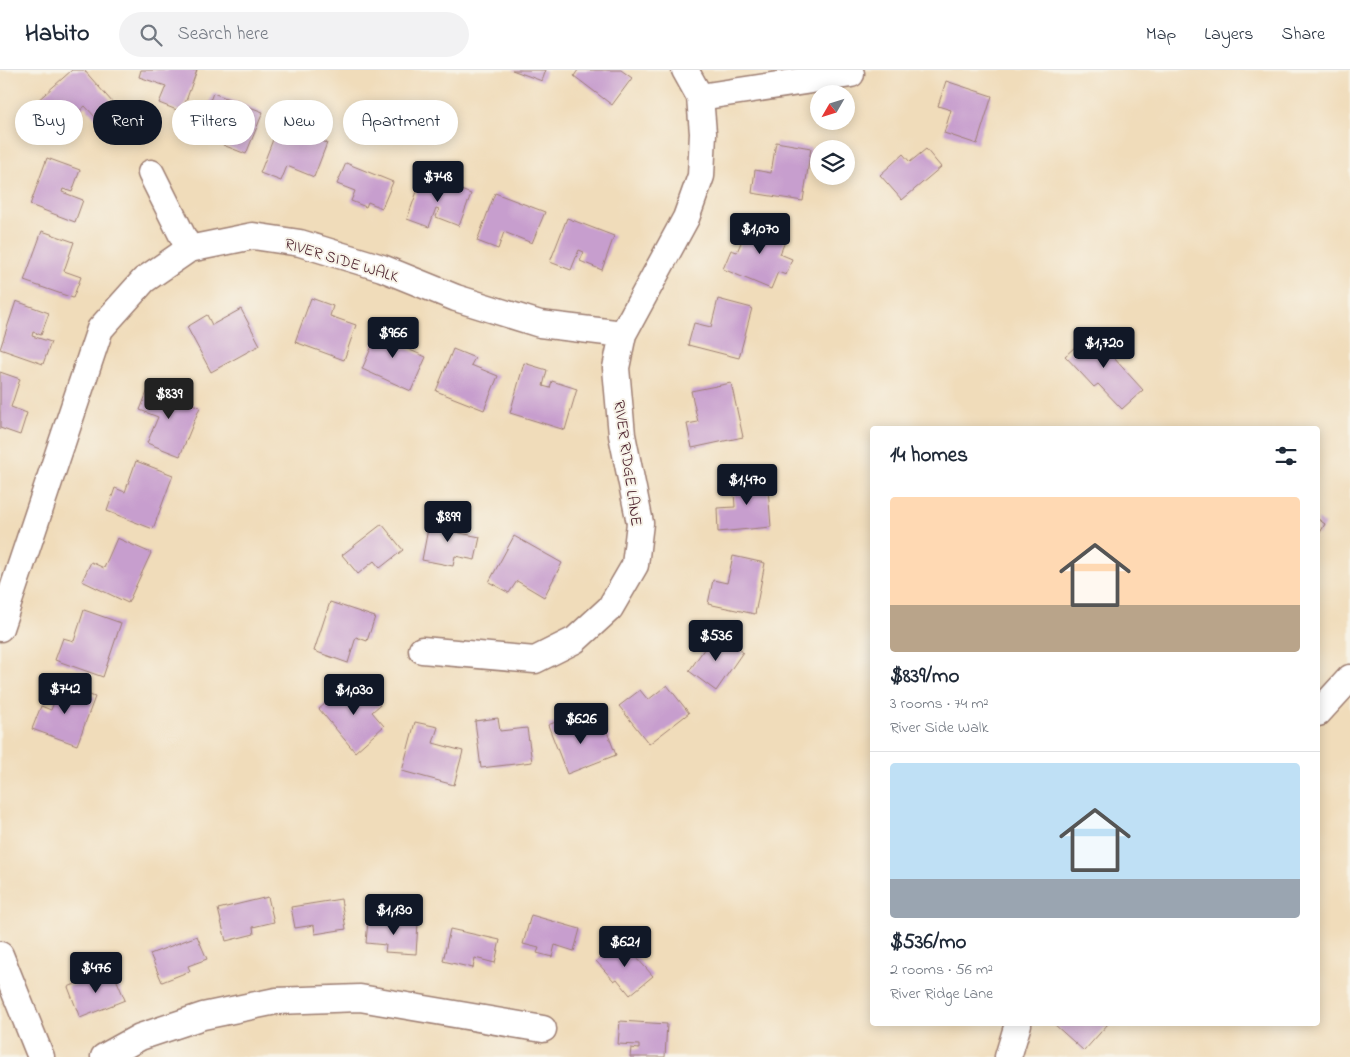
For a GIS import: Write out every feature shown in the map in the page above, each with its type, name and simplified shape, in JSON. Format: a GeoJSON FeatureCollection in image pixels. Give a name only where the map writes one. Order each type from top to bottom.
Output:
{"type":"FeatureCollection","features":[{"type":"Feature","properties":{"kind":"street","name":"RIVER RIDGE LANE"},"geometry":{"type":"LineString","coordinates":[[422,650],[535,660],[576,640],[610,608],[635,565],[640,523],[622,435],[616,368],[623,334],[686,218],[701,176],[703,133],[700,96],[685,70]]}},
{"type":"Feature","properties":{"kind":"street"},"geometry":{"type":"LineString","coordinates":[[700,96],[851,74]]}},
{"type":"Feature","properties":{"kind":"street"},"geometry":{"type":"LineString","coordinates":[[151,173],[189,249]]}},
{"type":"Feature","properties":{"kind":"street","name":"RIVER SIDE WALK"},"geometry":{"type":"LineString","coordinates":[[0,628],[100,329],[144,280],[189,249],[253,236],[300,243],[382,268],[456,298],[540,324],[623,334]]}},
{"type":"Feature","properties":{"kind":"street"},"geometry":{"type":"LineString","coordinates":[[1320,711],[1350,678]]}},
{"type":"Feature","properties":{"kind":"street"},"geometry":{"type":"LineString","coordinates":[[0,955],[41,1057]]}},
{"type":"Feature","properties":{"kind":"street"},"geometry":{"type":"LineString","coordinates":[[104,1057],[140,1037],[204,1016],[276,1002],[360,998],[543,1029]]}},
{"type":"Feature","properties":{"kind":"street"},"geometry":{"type":"LineString","coordinates":[[1008,1057],[1017,1026]]}},
{"type":"Feature","properties":{"kind":"building"},"geometry":{"type":"Polygon","coordinates":[[[72,70],[84,70],[110,100],[93,100],[93,115],[85,106],[83,108],[83,100],[38,100],[72,70]]]}},
{"type":"Feature","properties":{"kind":"building"},"geometry":{"type":"Polygon","coordinates":[[[141,70],[197,70],[186,100],[172,100],[172,108],[162,104],[162,100],[160,100],[166,86],[139,77],[141,70]]]}},
{"type":"Feature","properties":{"kind":"building"},"geometry":{"type":"Polygon","coordinates":[[[512,70],[546,70],[542,81],[512,70]]]}},
{"type":"Feature","properties":{"kind":"building"},"geometry":{"type":"Polygon","coordinates":[[[578,70],[621,70],[632,78],[612,105],[574,76],[578,70]]]}},
{"type":"Feature","properties":{"kind":"building"},"geometry":{"type":"Polygon","coordinates":[[[946,81],[992,96],[977,144],[944,133],[951,110],[938,106],[946,81]]]}},
{"type":"Feature","properties":{"kind":"building"},"geometry":{"type":"Polygon","coordinates":[[[213,93],[231,100],[210,100],[213,93]]]}},
{"type":"Feature","properties":{"kind":"building"},"geometry":{"type":"Polygon","coordinates":[[[255,109],[263,112],[255,132],[255,109]]]}},
{"type":"Feature","properties":{"kind":"building"},"geometry":{"type":"Polygon","coordinates":[[[776,142],[810,148],[803,201],[752,193],[755,170],[771,173],[776,142]]]}},
{"type":"Feature","properties":{"kind":"building"},"geometry":{"type":"Polygon","coordinates":[[[223,145],[250,145],[246,154],[223,145]]]}},
{"type":"Feature","properties":{"kind":"building"},"geometry":{"type":"Polygon","coordinates":[[[271,145],[326,145],[314,177],[287,166],[281,181],[260,173],[271,145]]]}},
{"type":"Feature","properties":{"kind":"building"},"geometry":{"type":"Polygon","coordinates":[[[926,149],[941,167],[902,200],[880,175],[903,154],[910,162],[926,149]]]}},
{"type":"Feature","properties":{"kind":"building"},"geometry":{"type":"Polygon","coordinates":[[[47,158],[80,170],[72,192],[63,189],[62,192],[83,200],[75,222],[30,205],[47,158]]]}},
{"type":"Feature","properties":{"kind":"building"},"geometry":{"type":"Polygon","coordinates":[[[346,163],[393,182],[382,208],[368,202],[366,207],[351,201],[355,191],[337,184],[346,163]]]}},
{"type":"Feature","properties":{"kind":"building"},"geometry":{"type":"Polygon","coordinates":[[[423,175],[471,194],[459,226],[436,217],[439,209],[436,208],[429,227],[407,219],[423,175]]]}},
{"type":"Feature","properties":{"kind":"building"},"geometry":{"type":"Polygon","coordinates":[[[495,193],[545,212],[532,243],[504,232],[498,249],[477,241],[495,193]]]}},
{"type":"Feature","properties":{"kind":"building"},"geometry":{"type":"Polygon","coordinates":[[[567,218],[614,236],[602,270],[580,261],[584,252],[579,250],[571,270],[550,262],[567,218]]]}},
{"type":"Feature","properties":{"kind":"building"},"geometry":{"type":"Polygon","coordinates":[[[751,219],[788,234],[780,254],[792,259],[786,275],[778,272],[771,289],[723,269],[731,250],[737,252],[751,219]]]}},
{"type":"Feature","properties":{"kind":"building"},"geometry":{"type":"Polygon","coordinates":[[[42,231],[74,242],[64,271],[81,277],[73,298],[24,281],[42,231]]]}},
{"type":"Feature","properties":{"kind":"building"},"geometry":{"type":"Polygon","coordinates":[[[311,298],[333,306],[330,316],[356,325],[344,360],[295,342],[311,298]]]}},
{"type":"Feature","properties":{"kind":"building"},"geometry":{"type":"Polygon","coordinates":[[[718,299],[752,308],[739,358],[688,345],[694,323],[711,327],[718,299]]]}},
{"type":"Feature","properties":{"kind":"building"},"geometry":{"type":"Polygon","coordinates":[[[16,301],[49,313],[41,335],[33,332],[32,336],[51,342],[43,364],[0,349],[16,301]]]}},
{"type":"Feature","properties":{"kind":"building"},"geometry":{"type":"Polygon","coordinates":[[[241,309],[260,345],[211,372],[187,327],[207,315],[212,325],[241,309]]]}},
{"type":"Feature","properties":{"kind":"building"},"geometry":{"type":"Polygon","coordinates":[[[382,323],[401,332],[396,344],[426,357],[411,391],[362,369],[382,323]]]}},
{"type":"Feature","properties":{"kind":"building"},"geometry":{"type":"Polygon","coordinates":[[[1094,330],[1116,354],[1113,357],[1143,390],[1122,409],[1098,384],[1094,387],[1065,356],[1094,330]]]}},
{"type":"Feature","properties":{"kind":"building"},"geometry":{"type":"Polygon","coordinates":[[[453,349],[475,358],[471,365],[498,376],[484,410],[436,391],[453,349]]]}},
{"type":"Feature","properties":{"kind":"building"},"geometry":{"type":"Polygon","coordinates":[[[524,363],[547,370],[543,386],[550,388],[552,381],[577,389],[565,430],[510,413],[524,363]]]}},
{"type":"Feature","properties":{"kind":"building"},"geometry":{"type":"Polygon","coordinates":[[[0,372],[20,379],[11,407],[27,413],[20,435],[0,428],[0,372]]]}},
{"type":"Feature","properties":{"kind":"building"},"geometry":{"type":"Polygon","coordinates":[[[731,383],[743,437],[692,448],[687,424],[698,422],[691,391],[731,383]]]}},
{"type":"Feature","properties":{"kind":"building"},"geometry":{"type":"Polygon","coordinates":[[[149,387],[200,407],[180,456],[147,443],[158,417],[140,410],[149,387]]]}},
{"type":"Feature","properties":{"kind":"building"},"geometry":{"type":"Polygon","coordinates":[[[136,461],[173,475],[153,529],[107,511],[115,488],[125,492],[136,461]]]}},
{"type":"Feature","properties":{"kind":"building"},"geometry":{"type":"Polygon","coordinates":[[[767,475],[771,527],[718,532],[717,508],[735,507],[733,477],[767,475]]]}},
{"type":"Feature","properties":{"kind":"building"},"geometry":{"type":"Polygon","coordinates":[[[431,513],[448,516],[445,530],[480,537],[475,560],[455,556],[453,566],[422,560],[431,513]]]}},
{"type":"Feature","properties":{"kind":"building"},"geometry":{"type":"Polygon","coordinates":[[[1320,520],[1325,524],[1320,533],[1320,520]]]}},
{"type":"Feature","properties":{"kind":"building"},"geometry":{"type":"Polygon","coordinates":[[[382,524],[403,550],[380,568],[374,561],[358,574],[342,555],[382,524]]]}},
{"type":"Feature","properties":{"kind":"building"},"geometry":{"type":"Polygon","coordinates":[[[514,536],[562,563],[544,597],[517,581],[509,593],[489,582],[514,536]]]}},
{"type":"Feature","properties":{"kind":"building"},"geometry":{"type":"Polygon","coordinates":[[[117,538],[151,553],[128,603],[82,581],[91,562],[104,568],[117,538]]]}},
{"type":"Feature","properties":{"kind":"building"},"geometry":{"type":"Polygon","coordinates":[[[733,556],[765,563],[755,614],[708,604],[713,580],[727,583],[733,556]]]}},
{"type":"Feature","properties":{"kind":"building"},"geometry":{"type":"Polygon","coordinates":[[[330,602],[375,617],[367,641],[356,637],[348,663],[314,651],[330,602]]]}},
{"type":"Feature","properties":{"kind":"building"},"geometry":{"type":"Polygon","coordinates":[[[84,610],[121,623],[103,677],[55,660],[63,638],[74,641],[84,610]]]}},
{"type":"Feature","properties":{"kind":"building"},"geometry":{"type":"Polygon","coordinates":[[[716,632],[743,652],[716,691],[689,671],[716,632]]]}},
{"type":"Feature","properties":{"kind":"building"},"geometry":{"type":"Polygon","coordinates":[[[360,682],[380,705],[372,712],[384,726],[355,752],[319,709],[341,690],[345,695],[360,682]]]}},
{"type":"Feature","properties":{"kind":"building"},"geometry":{"type":"Polygon","coordinates":[[[61,684],[95,697],[77,745],[32,729],[41,706],[51,710],[61,684]]]}},
{"type":"Feature","properties":{"kind":"building"},"geometry":{"type":"Polygon","coordinates":[[[667,685],[689,713],[649,744],[619,706],[640,690],[648,700],[667,685]]]}},
{"type":"Feature","properties":{"kind":"building"},"geometry":{"type":"Polygon","coordinates":[[[571,716],[578,734],[604,724],[616,755],[567,774],[548,725],[571,716]]]}},
{"type":"Feature","properties":{"kind":"building"},"geometry":{"type":"Polygon","coordinates":[[[498,718],[500,731],[527,728],[532,762],[481,768],[475,721],[498,718]]]}},
{"type":"Feature","properties":{"kind":"building"},"geometry":{"type":"Polygon","coordinates":[[[415,722],[438,727],[433,743],[463,751],[454,785],[402,771],[415,722]]]}},
{"type":"Feature","properties":{"kind":"building"},"geometry":{"type":"Polygon","coordinates":[[[268,897],[274,922],[253,927],[254,934],[226,941],[218,909],[268,897]]]}},
{"type":"Feature","properties":{"kind":"building"},"geometry":{"type":"Polygon","coordinates":[[[341,899],[346,929],[315,934],[314,925],[295,928],[291,907],[341,899]]]}},
{"type":"Feature","properties":{"kind":"building"},"geometry":{"type":"Polygon","coordinates":[[[531,915],[580,929],[574,951],[555,945],[552,957],[537,953],[539,948],[523,944],[531,915]]]}},
{"type":"Feature","properties":{"kind":"building"},"geometry":{"type":"Polygon","coordinates":[[[368,920],[418,923],[416,954],[385,952],[386,945],[366,943],[368,920]]]}},
{"type":"Feature","properties":{"kind":"building"},"geometry":{"type":"Polygon","coordinates":[[[450,929],[500,940],[495,963],[475,958],[473,968],[443,961],[450,929]]]}},
{"type":"Feature","properties":{"kind":"building"},"geometry":{"type":"Polygon","coordinates":[[[197,936],[207,959],[188,966],[190,971],[162,982],[150,954],[197,936]]]}},
{"type":"Feature","properties":{"kind":"building"},"geometry":{"type":"Polygon","coordinates":[[[621,940],[653,976],[630,995],[617,979],[614,981],[596,961],[621,940]]]}},
{"type":"Feature","properties":{"kind":"building"},"geometry":{"type":"Polygon","coordinates":[[[112,969],[125,1000],[80,1018],[68,987],[112,969]]]}},
{"type":"Feature","properties":{"kind":"building"},"geometry":{"type":"Polygon","coordinates":[[[620,1021],[667,1024],[665,1057],[630,1057],[631,1048],[639,1049],[639,1045],[618,1044],[620,1021]]]}},
{"type":"Feature","properties":{"kind":"building"},"geometry":{"type":"Polygon","coordinates":[[[1056,1026],[1106,1026],[1084,1051],[1056,1026]]]}}]}
